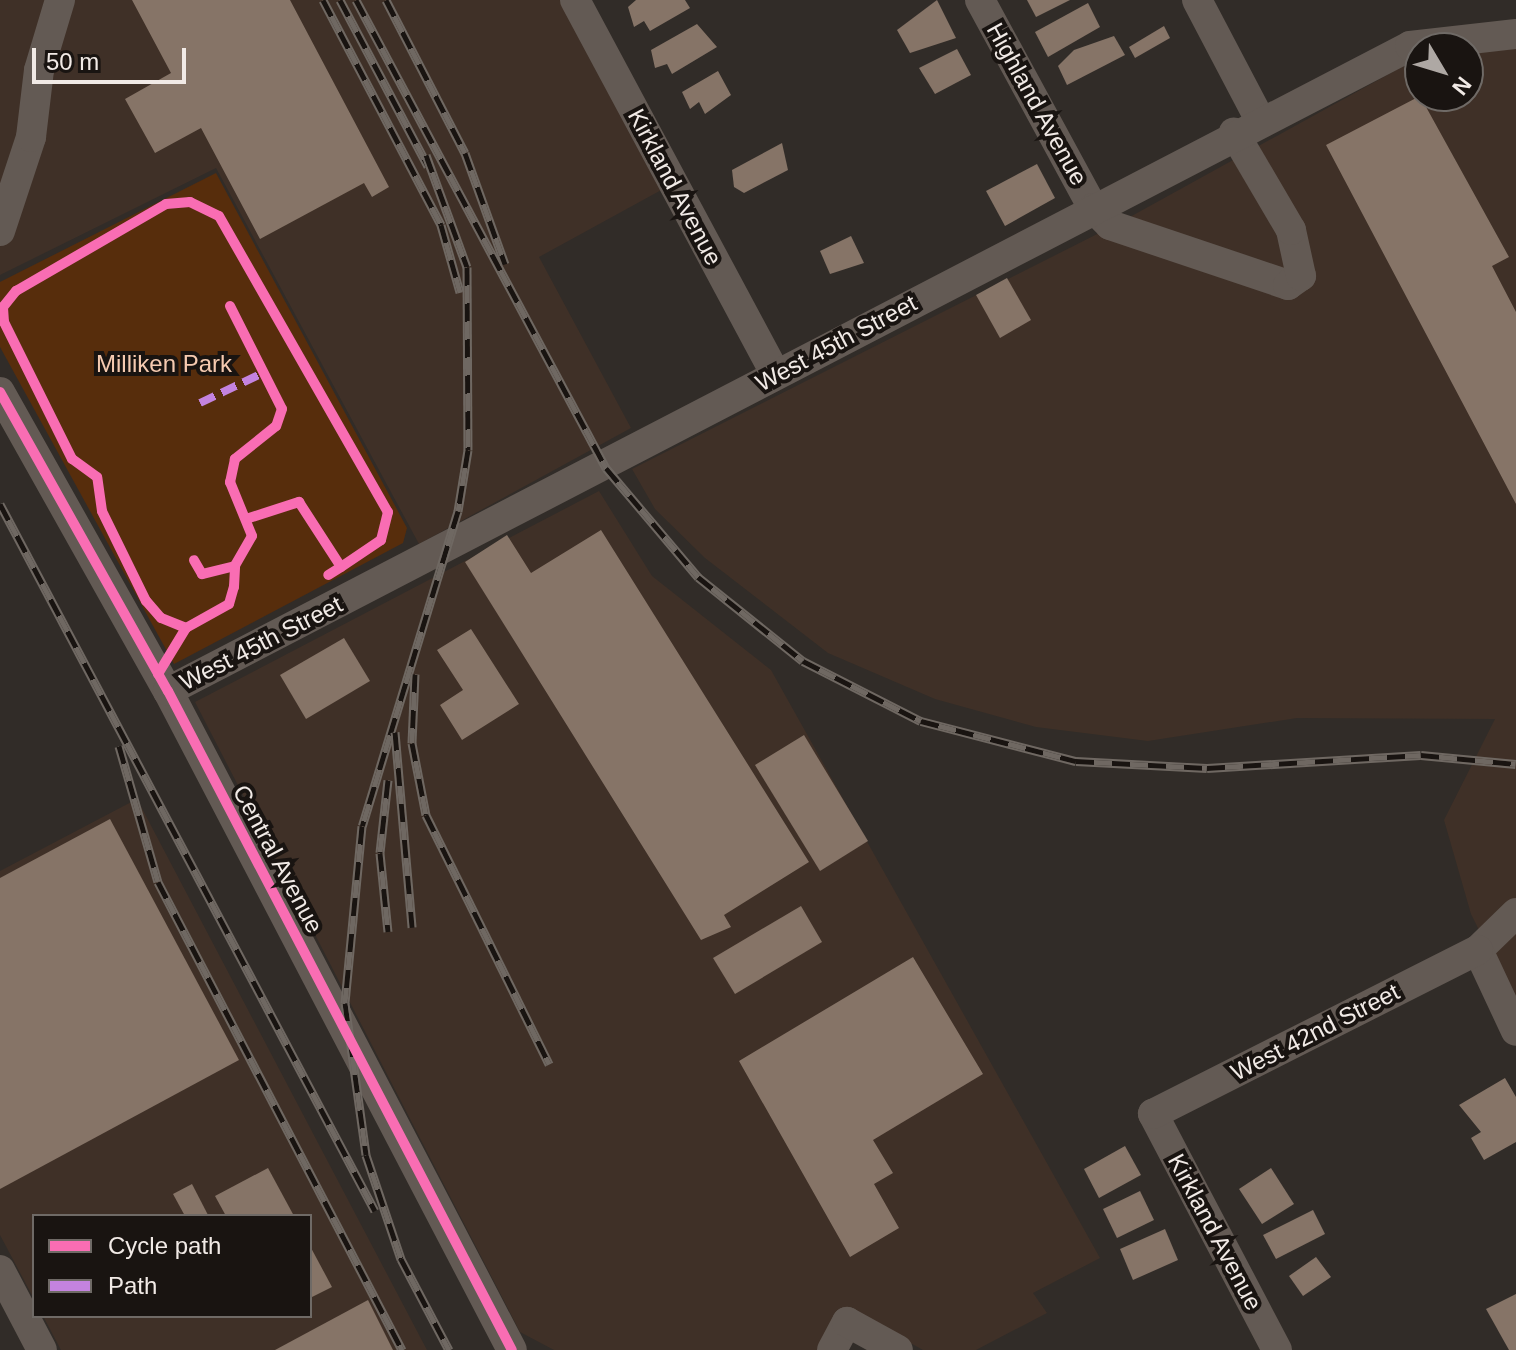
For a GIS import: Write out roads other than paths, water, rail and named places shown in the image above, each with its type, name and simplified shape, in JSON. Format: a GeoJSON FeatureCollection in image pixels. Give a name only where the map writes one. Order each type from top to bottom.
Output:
{"type":"FeatureCollection","features":[{"type":"Feature","properties":{"kind":"street"},"geometry":{"type":"LineString","coordinates":[[0,231],[31,137],[39,70],[60,0]]}},
{"type":"Feature","properties":{"kind":"street","name":"Highland Avenue"},"geometry":{"type":"LineString","coordinates":[[980,0],[1093,208]]}},
{"type":"Feature","properties":{"kind":"street"},"geometry":{"type":"LineString","coordinates":[[1093,208],[1141,239],[1288,285],[1301,276],[1291,230],[1197,0]]}},
{"type":"Feature","properties":{"kind":"street","name":"Kirkland Avenue"},"geometry":{"type":"LineString","coordinates":[[577,1],[776,375]]}},
{"type":"Feature","properties":{"kind":"street","name":"West 45th Street"},"geometry":{"type":"LineString","coordinates":[[168,691],[1247,127],[1410,46],[1516,34]]}},
{"type":"Feature","properties":{"kind":"street","name":"Central Avenue"},"geometry":{"type":"LineString","coordinates":[[0,392],[168,691],[512,1350]]}},
{"type":"Feature","properties":{"kind":"street"},"geometry":{"type":"LineString","coordinates":[[1516,913],[1478,950],[1516,1031]]}},
{"type":"Feature","properties":{"kind":"street","name":"West 42nd Street"},"geometry":{"type":"LineString","coordinates":[[1153,1114],[1478,950]]}},
{"type":"Feature","properties":{"kind":"street","name":"Kirkland Avenue"},"geometry":{"type":"LineString","coordinates":[[1153,1114],[1277,1350]]}},
{"type":"Feature","properties":{"kind":"street"},"geometry":{"type":"LineString","coordinates":[[0,1270],[42,1350]]}},
{"type":"Feature","properties":{"kind":"street"},"geometry":{"type":"LineString","coordinates":[[832,1350],[870,1340]]}},
{"type":"Feature","properties":{"kind":"railway"},"geometry":{"type":"LineString","coordinates":[[323,0],[441,225],[460,292]]}},
{"type":"Feature","properties":{"kind":"railway"},"geometry":{"type":"LineString","coordinates":[[340,0],[428,166]]}},
{"type":"Feature","properties":{"kind":"railway"},"geometry":{"type":"LineString","coordinates":[[356,0],[606,468],[698,577],[803,661],[921,721],[1076,761],[1207,768],[1421,755],[1516,764]]}},
{"type":"Feature","properties":{"kind":"railway"},"geometry":{"type":"LineString","coordinates":[[386,0],[465,153],[505,264]]}},
{"type":"Feature","properties":{"kind":"railway"},"geometry":{"type":"LineString","coordinates":[[426,155],[467,267],[468,450],[458,511],[362,826],[345,1003],[366,1155],[401,1259],[449,1350]]}},
{"type":"Feature","properties":{"kind":"railway"},"geometry":{"type":"LineString","coordinates":[[0,504],[375,1211]]}},
{"type":"Feature","properties":{"kind":"railway"},"geometry":{"type":"LineString","coordinates":[[415,674],[412,743],[426,815],[549,1064]]}},
{"type":"Feature","properties":{"kind":"railway"},"geometry":{"type":"LineString","coordinates":[[395,732],[412,927]]}},
{"type":"Feature","properties":{"kind":"railway"},"geometry":{"type":"LineString","coordinates":[[119,746],[158,882],[402,1350]]}},
{"type":"Feature","properties":{"kind":"railway"},"geometry":{"type":"LineString","coordinates":[[388,780],[380,853],[388,932]]}},
{"type":"Feature","properties":{"kind":"park label","name":"Milliken Park"},"geometry":{"type":"Point","coordinates":[164,364]}}]}
